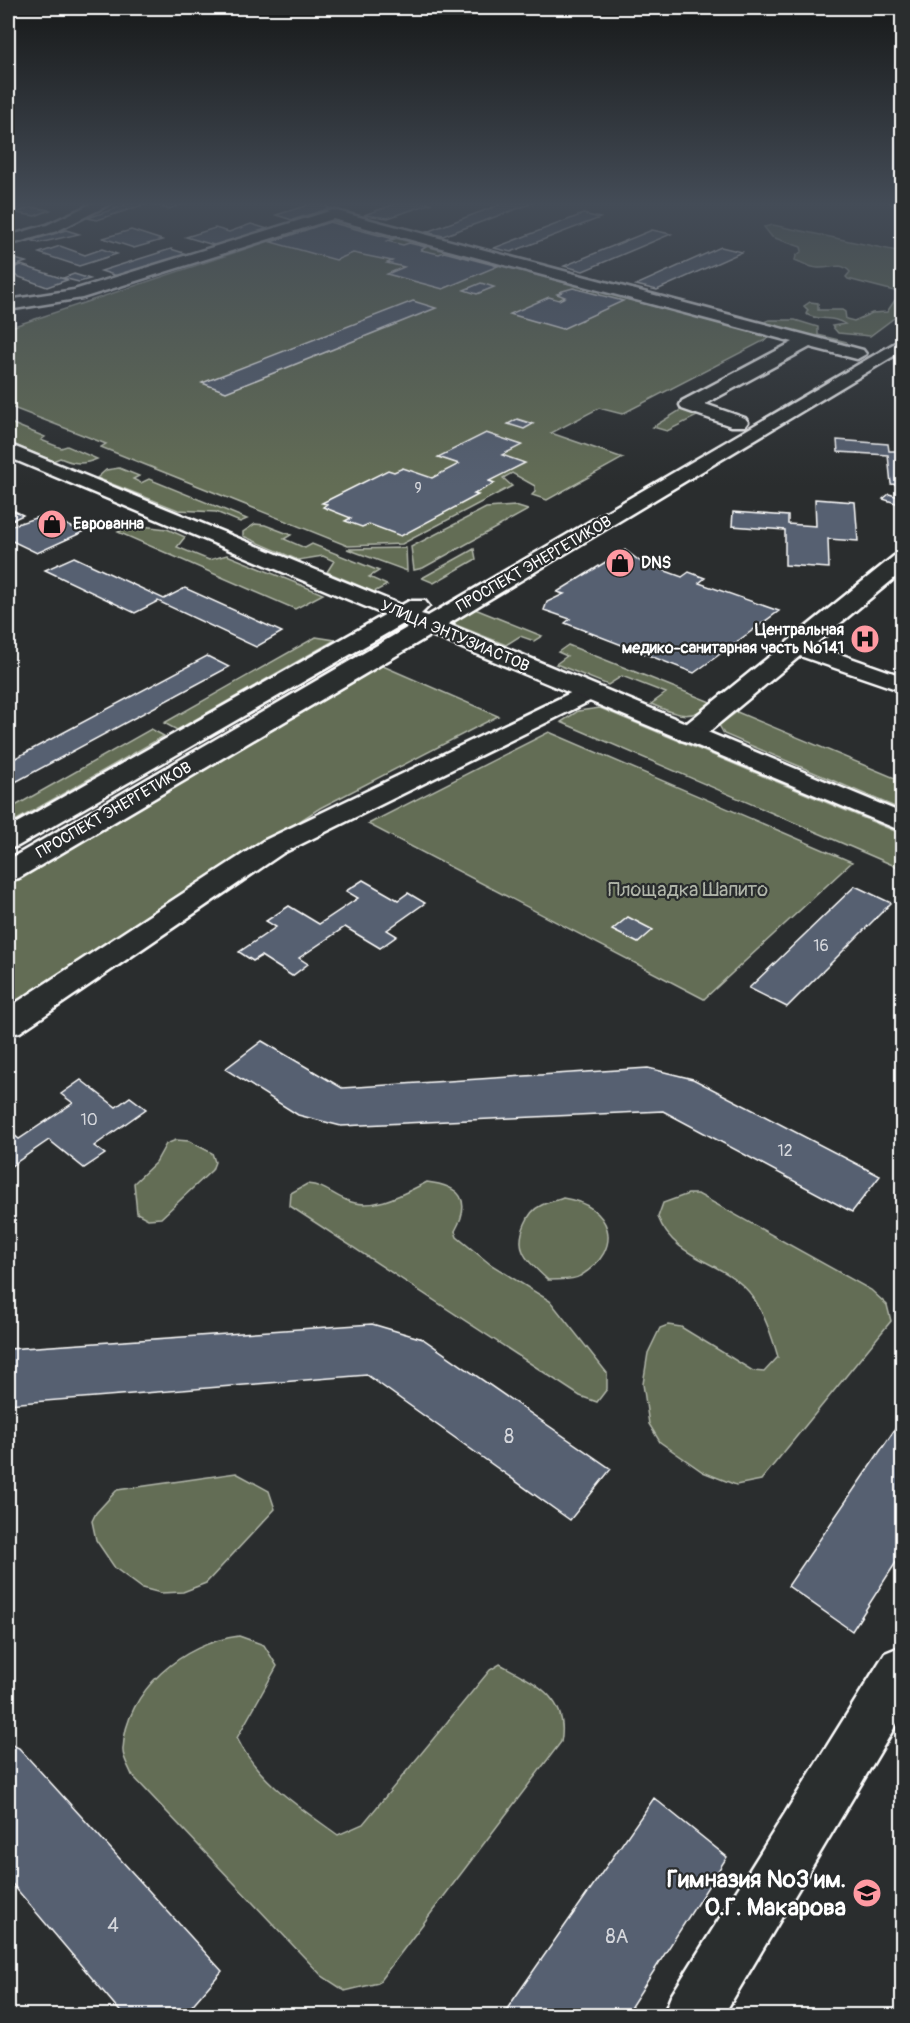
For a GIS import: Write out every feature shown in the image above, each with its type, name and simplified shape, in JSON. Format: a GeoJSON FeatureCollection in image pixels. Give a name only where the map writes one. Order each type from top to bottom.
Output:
{"type":"FeatureCollection","features":[{"type":"Feature","properties":{"kind":"main road"},"geometry":{"type":"LineString","coordinates":[[8,305],[66,296]]}},
{"type":"Feature","properties":{"kind":"main road"},"geometry":{"type":"LineString","coordinates":[[641,296],[857,354]]}},
{"type":"Feature","properties":{"kind":"main road","name":"ПРОСПЕКТ ЭНЕРГЕТИКОВ"},"geometry":{"type":"LineString","coordinates":[[8,872],[762,430],[896,343],[903,322]]}},
{"type":"Feature","properties":{"kind":"main road"},"geometry":{"type":"LineString","coordinates":[[762,430],[689,405],[808,341]]}},
{"type":"Feature","properties":{"kind":"main road","name":"ПРОСПЕКТ ЭНЕРГЕТИКОВ"},"geometry":{"type":"LineString","coordinates":[[491,563],[857,354],[896,343]]}},
{"type":"Feature","properties":{"kind":"main road"},"geometry":{"type":"LineString","coordinates":[[783,396],[806,402]]}},
{"type":"Feature","properties":{"kind":"main road","name":"УЛИЦА ЭНТУЗИАСТОВ"},"geometry":{"type":"LineString","coordinates":[[8,450],[903,823]]}},
{"type":"Feature","properties":{"kind":"main road"},"geometry":{"type":"LineString","coordinates":[[674,459],[701,466]]}},
{"type":"Feature","properties":{"kind":"main road"},"geometry":{"type":"LineString","coordinates":[[690,734],[903,561]]}},
{"type":"Feature","properties":{"kind":"main road","name":"ПРОСПЕКТ ЭНЕРГЕТИКОВ"},"geometry":{"type":"LineString","coordinates":[[8,840],[431,598]]}},
{"type":"Feature","properties":{"kind":"main road"},"geometry":{"type":"LineString","coordinates":[[797,647],[903,684]]}},
{"type":"Feature","properties":{"kind":"main road"},"geometry":{"type":"LineString","coordinates":[[8,1024],[273,847],[589,692]]}},
{"type":"Feature","properties":{"kind":"main road"},"geometry":{"type":"LineString","coordinates":[[691,2016],[903,1670]]}},
{"type":"Feature","properties":{"kind":"green space"},"geometry":{"type":"Polygon","coordinates":[[[103,296],[617,296],[771,337],[622,414],[599,408],[551,433],[623,458],[547,500],[532,495],[535,492],[535,486],[512,473],[503,478],[512,486],[402,544],[348,546],[101,447],[106,444],[8,406],[8,328],[103,296]]]}},
{"type":"Feature","properties":{"kind":"green space"},"geometry":{"type":"Polygon","coordinates":[[[902,299],[902,312],[870,336],[838,333],[832,326],[845,324],[806,314],[808,310],[804,306],[810,302],[818,303],[818,310],[842,310],[845,312],[846,319],[854,321],[872,313],[887,312],[895,300],[902,299]]]}},
{"type":"Feature","properties":{"kind":"green space"},"geometry":{"type":"Polygon","coordinates":[[[795,320],[818,327],[818,335],[847,342],[813,337],[764,322],[795,320]]]}},
{"type":"Feature","properties":{"kind":"green space"},"geometry":{"type":"Polygon","coordinates":[[[682,409],[701,414],[667,431],[653,427],[682,409]]]}},
{"type":"Feature","properties":{"kind":"green space"},"geometry":{"type":"Polygon","coordinates":[[[8,422],[45,437],[41,440],[61,448],[67,446],[97,459],[83,463],[74,463],[60,458],[53,461],[8,442],[8,422]]]}},
{"type":"Feature","properties":{"kind":"green space"},"geometry":{"type":"Polygon","coordinates":[[[119,468],[139,476],[133,479],[141,483],[149,479],[247,519],[240,522],[216,512],[178,510],[97,478],[106,470],[119,468]]]}},
{"type":"Feature","properties":{"kind":"green space"},"geometry":{"type":"Polygon","coordinates":[[[515,506],[528,510],[423,568],[414,570],[411,547],[486,508],[515,506]]]}},
{"type":"Feature","properties":{"kind":"green space"},"geometry":{"type":"Polygon","coordinates":[[[255,524],[265,525],[291,535],[284,539],[305,548],[312,544],[379,571],[369,577],[387,585],[374,592],[327,572],[334,561],[323,556],[298,560],[243,536],[243,532],[255,524]]]}},
{"type":"Feature","properties":{"kind":"green space"},"geometry":{"type":"Polygon","coordinates":[[[133,525],[167,529],[185,537],[177,547],[209,560],[227,555],[323,594],[295,609],[118,532],[133,525]]]}},
{"type":"Feature","properties":{"kind":"green space"},"geometry":{"type":"Polygon","coordinates":[[[406,548],[407,571],[347,549],[406,548]]]}},
{"type":"Feature","properties":{"kind":"green space"},"geometry":{"type":"Polygon","coordinates":[[[474,549],[476,559],[434,583],[422,578],[474,549]]]}},
{"type":"Feature","properties":{"kind":"green space"},"geometry":{"type":"Polygon","coordinates":[[[470,607],[542,636],[534,641],[520,636],[506,645],[456,625],[453,621],[455,616],[470,607]]]}},
{"type":"Feature","properties":{"kind":"green space"},"geometry":{"type":"Polygon","coordinates":[[[316,637],[335,640],[177,730],[164,723],[316,637]]]}},
{"type":"Feature","properties":{"kind":"green space"},"geometry":{"type":"Polygon","coordinates":[[[568,645],[713,703],[690,715],[676,714],[660,708],[651,704],[666,693],[622,676],[608,685],[556,664],[567,656],[558,652],[568,645]]]}},
{"type":"Feature","properties":{"kind":"green space"},"geometry":{"type":"Polygon","coordinates":[[[376,663],[498,716],[320,808],[8,1008],[8,882],[376,663]]]}},
{"type":"Feature","properties":{"kind":"green space"},"geometry":{"type":"Polygon","coordinates":[[[600,708],[902,834],[902,869],[561,722],[578,711],[600,708]]]}},
{"type":"Feature","properties":{"kind":"green space"},"geometry":{"type":"Polygon","coordinates":[[[737,712],[902,781],[902,810],[724,734],[719,725],[737,712]]]}},
{"type":"Feature","properties":{"kind":"green space"},"geometry":{"type":"Polygon","coordinates":[[[151,729],[164,736],[8,825],[8,810],[151,729]]]}},
{"type":"Feature","properties":{"kind":"green space","name":"Площадка Шапито"},"geometry":{"type":"Polygon","coordinates":[[[549,732],[852,862],[704,999],[368,824],[549,732]]]}},
{"type":"Feature","properties":{"kind":"green space"},"geometry":{"type":"Polygon","coordinates":[[[176,1140],[189,1141],[212,1153],[215,1162],[212,1170],[161,1218],[148,1219],[137,1213],[134,1183],[156,1162],[166,1144],[176,1140]]]}},
{"type":"Feature","properties":{"kind":"green space"},"geometry":{"type":"Polygon","coordinates":[[[427,1182],[448,1187],[460,1196],[463,1211],[455,1231],[457,1237],[490,1264],[550,1301],[607,1373],[607,1389],[597,1402],[580,1396],[290,1206],[291,1193],[307,1184],[323,1188],[346,1200],[367,1204],[388,1200],[427,1182]]]}},
{"type":"Feature","properties":{"kind":"green space"},"geometry":{"type":"Polygon","coordinates":[[[688,1194],[698,1194],[871,1290],[887,1305],[891,1321],[761,1480],[736,1485],[703,1472],[660,1442],[649,1424],[643,1384],[648,1353],[660,1328],[668,1325],[681,1327],[753,1371],[764,1372],[778,1357],[771,1334],[753,1297],[730,1275],[689,1253],[666,1232],[658,1217],[663,1203],[688,1194]]]}},
{"type":"Feature","properties":{"kind":"green space"},"geometry":{"type":"Polygon","coordinates":[[[563,1198],[580,1202],[593,1209],[602,1219],[607,1230],[608,1241],[604,1253],[594,1265],[577,1278],[548,1280],[525,1256],[521,1242],[522,1234],[525,1224],[535,1209],[563,1198]]]}},
{"type":"Feature","properties":{"kind":"green space"},"geometry":{"type":"Polygon","coordinates":[[[236,1473],[269,1491],[275,1509],[206,1583],[183,1592],[161,1593],[142,1588],[115,1568],[96,1540],[92,1521],[96,1513],[117,1490],[236,1473]]]}},
{"type":"Feature","properties":{"kind":"green space"},"geometry":{"type":"Polygon","coordinates":[[[239,1636],[264,1645],[277,1666],[237,1738],[256,1767],[268,1780],[294,1803],[338,1835],[363,1824],[490,1670],[500,1664],[525,1677],[546,1693],[560,1713],[561,1742],[378,1983],[345,1991],[322,1976],[132,1775],[125,1759],[123,1749],[127,1727],[146,1689],[178,1659],[218,1640],[239,1636]]]}},
{"type":"Feature","properties":{"kind":"building"},"geometry":{"type":"Polygon","coordinates":[[[605,296],[623,301],[562,329],[510,314],[549,297],[559,300],[565,297],[605,296]]]}},
{"type":"Feature","properties":{"kind":"building"},"geometry":{"type":"Polygon","coordinates":[[[413,301],[436,308],[226,392],[202,383],[413,301]]]}},
{"type":"Feature","properties":{"kind":"building"},"geometry":{"type":"Polygon","coordinates":[[[517,419],[533,424],[524,429],[508,424],[517,419]]]}},
{"type":"Feature","properties":{"kind":"building"},"geometry":{"type":"Polygon","coordinates":[[[486,433],[522,445],[502,455],[525,463],[489,481],[495,483],[474,494],[478,495],[401,536],[369,524],[362,527],[345,521],[351,518],[323,507],[327,504],[322,503],[388,470],[394,472],[403,468],[432,478],[459,464],[438,457],[486,433]]]}},
{"type":"Feature","properties":{"kind":"building"},"geometry":{"type":"Polygon","coordinates":[[[837,440],[888,444],[889,451],[902,451],[902,485],[891,484],[888,455],[838,452],[837,440]]]}},
{"type":"Feature","properties":{"kind":"building"},"geometry":{"type":"Polygon","coordinates":[[[889,494],[902,498],[902,505],[883,499],[889,494]]]}},
{"type":"Feature","properties":{"kind":"building"},"geometry":{"type":"Polygon","coordinates":[[[815,499],[855,502],[858,541],[828,539],[829,568],[785,565],[785,530],[732,526],[733,512],[788,516],[788,524],[816,526],[815,499]]]}},
{"type":"Feature","properties":{"kind":"building"},"geometry":{"type":"Polygon","coordinates":[[[8,508],[23,515],[8,522],[8,508]]]}},
{"type":"Feature","properties":{"kind":"building"},"geometry":{"type":"Polygon","coordinates":[[[44,515],[83,532],[37,553],[8,539],[8,527],[44,515]]]}},
{"type":"Feature","properties":{"kind":"building"},"geometry":{"type":"Polygon","coordinates":[[[625,550],[641,562],[682,577],[689,572],[705,578],[699,583],[779,611],[694,673],[565,623],[570,619],[544,610],[547,602],[564,594],[557,592],[625,550]]]}},
{"type":"Feature","properties":{"kind":"building"},"geometry":{"type":"Polygon","coordinates":[[[74,557],[164,599],[185,588],[282,632],[256,647],[158,601],[135,613],[45,570],[74,557]]]}},
{"type":"Feature","properties":{"kind":"building"},"geometry":{"type":"Polygon","coordinates":[[[207,656],[229,667],[8,786],[8,762],[207,656]]]}},
{"type":"Feature","properties":{"kind":"building"},"geometry":{"type":"Polygon","coordinates":[[[363,880],[398,900],[408,893],[425,903],[387,930],[397,936],[380,948],[345,927],[299,958],[308,964],[292,976],[261,956],[253,961],[239,952],[276,927],[266,921],[289,906],[319,924],[358,898],[346,891],[363,880]]]}},
{"type":"Feature","properties":{"kind":"building"},"geometry":{"type":"Polygon","coordinates":[[[855,886],[891,903],[787,1007],[749,988],[855,886]]]}},
{"type":"Feature","properties":{"kind":"building"},"geometry":{"type":"Polygon","coordinates":[[[628,917],[653,930],[638,943],[612,930],[628,917]]]}},
{"type":"Feature","properties":{"kind":"building"},"geometry":{"type":"Polygon","coordinates":[[[262,1041],[342,1088],[648,1068],[693,1079],[880,1176],[852,1212],[663,1111],[341,1126],[298,1115],[225,1069],[262,1041]]]}},
{"type":"Feature","properties":{"kind":"building"},"geometry":{"type":"Polygon","coordinates":[[[81,1080],[116,1107],[130,1097],[146,1109],[94,1146],[105,1154],[84,1168],[49,1140],[8,1168],[8,1130],[19,1139],[73,1103],[61,1094],[81,1080]]]}},
{"type":"Feature","properties":{"kind":"building"},"geometry":{"type":"Polygon","coordinates":[[[372,1324],[423,1339],[611,1469],[570,1520],[367,1375],[8,1404],[8,1349],[372,1324]]]}},
{"type":"Feature","properties":{"kind":"building"},"geometry":{"type":"Polygon","coordinates":[[[902,1419],[902,1553],[852,1631],[788,1586],[902,1419]]]}},
{"type":"Feature","properties":{"kind":"building"},"geometry":{"type":"Polygon","coordinates":[[[8,1743],[19,1748],[222,1971],[183,2016],[124,2016],[8,1879],[8,1743]]]}},
{"type":"Feature","properties":{"kind":"building"},"geometry":{"type":"Polygon","coordinates":[[[654,1798],[727,1857],[625,2016],[502,2016],[654,1798]]]}},
{"type":"Feature","properties":{"kind":"place","name":"Еврованна"},"geometry":{"type":"Point","coordinates":[52,524]}},
{"type":"Feature","properties":{"kind":"place","name":"DNS"},"geometry":{"type":"Point","coordinates":[620,563]}},
{"type":"Feature","properties":{"kind":"place","name":"Центральная медико-санитарная часть №141"},"geometry":{"type":"Point","coordinates":[865,639]}},
{"type":"Feature","properties":{"kind":"place","name":"Гимназия №3 им. О.Г. Макарова"},"geometry":{"type":"Point","coordinates":[867,1893]}}]}
